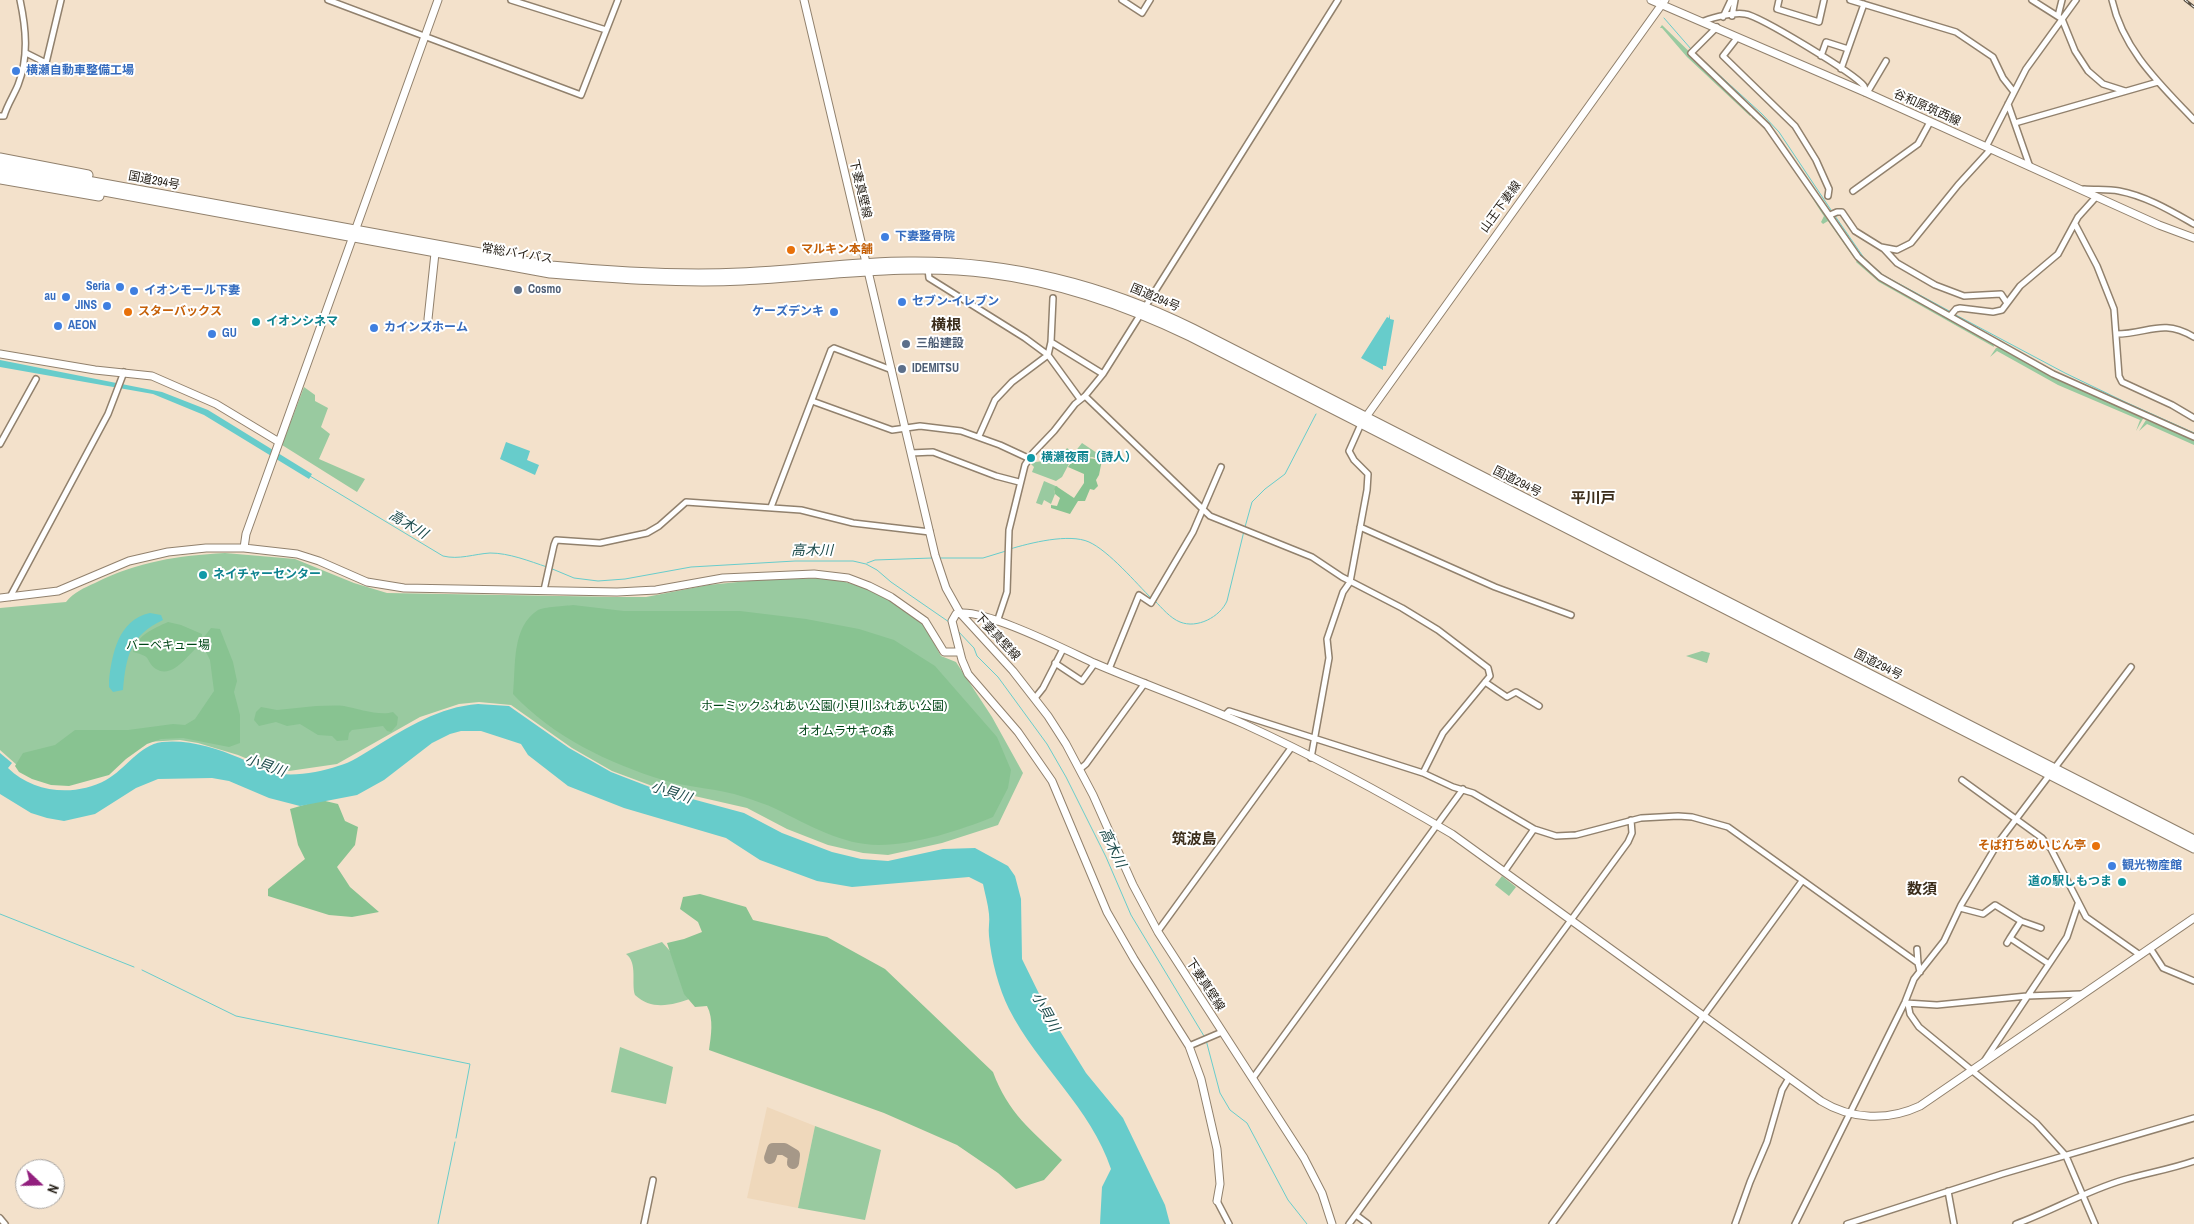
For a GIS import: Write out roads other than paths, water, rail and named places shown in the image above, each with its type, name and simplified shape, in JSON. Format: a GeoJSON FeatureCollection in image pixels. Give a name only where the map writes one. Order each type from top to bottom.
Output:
{"type":"FeatureCollection","features":[{"type":"Feature","properties":{"kind":"highway"},"geometry":{"type":"LineString","coordinates":[[0,158],[89,175],[167,200]]}},
{"type":"Feature","properties":{"kind":"highway","name":"国道294号"},"geometry":{"type":"LineString","coordinates":[[0,165],[167,200]]}},
{"type":"Feature","properties":{"kind":"highway","name":"国道294号"},"geometry":{"type":"LineString","coordinates":[[0,172],[303,221]]}},
{"type":"Feature","properties":{"kind":"highway"},"geometry":{"type":"LineString","coordinates":[[0,179],[79,194],[167,200]]}},
{"type":"Feature","properties":{"kind":"highway","name":"常総バイパス"},"geometry":{"type":"LineString","coordinates":[[167,200],[516,261],[608,271],[687,274],[797,269]]}},
{"type":"Feature","properties":{"kind":"highway","name":"常総バイパス"},"geometry":{"type":"LineString","coordinates":[[303,221],[435,253],[550,272],[626,279],[741,280],[867,268]]}},
{"type":"Feature","properties":{"kind":"highway","name":"国道294号"},"geometry":{"type":"LineString","coordinates":[[867,268],[918,262],[990,266],[1087,286],[1143,310],[2052,771],[2194,840]]}},
{"type":"Feature","properties":{"kind":"highway","name":"国道294号"},"geometry":{"type":"LineString","coordinates":[[797,269],[928,269],[988,273],[1053,284],[1143,310]]}},
{"type":"Feature","properties":{"kind":"highway","name":"国道294号"},"geometry":{"type":"LineString","coordinates":[[2052,771],[2194,848]]}},
{"type":"Feature","properties":{"kind":"street"},"geometry":{"type":"LineString","coordinates":[[0,116],[4,116],[18,86],[26,53],[20,0]]}},
{"type":"Feature","properties":{"kind":"street"},"geometry":{"type":"LineString","coordinates":[[26,53],[46,63],[61,0]]}},
{"type":"Feature","properties":{"kind":"street"},"geometry":{"type":"LineString","coordinates":[[328,0],[581,95],[618,0]]}},
{"type":"Feature","properties":{"kind":"street"},"geometry":{"type":"LineString","coordinates":[[244,548],[246,534],[438,0]]}},
{"type":"Feature","properties":{"kind":"street"},"geometry":{"type":"LineString","coordinates":[[511,0],[606,30]]}},
{"type":"Feature","properties":{"kind":"street","name":"下妻真壁線"},"geometry":{"type":"LineString","coordinates":[[804,0],[936,558],[946,588],[960,613],[1013,671],[1054,725],[1093,794],[1133,885],[1158,931],[1219,1033],[1253,1078],[1310,1168],[1322,1193],[1332,1224]]}},
{"type":"Feature","properties":{"kind":"street"},"geometry":{"type":"LineString","coordinates":[[1122,0],[1142,13],[1150,0]]}},
{"type":"Feature","properties":{"kind":"street"},"geometry":{"type":"LineString","coordinates":[[997,622],[1006,592],[1008,543],[1020,482],[1028,458],[1102,374],[1338,0]]}},
{"type":"Feature","properties":{"kind":"street","name":"谷和原筑西線"},"geometry":{"type":"LineString","coordinates":[[1651,0],[1663,2],[1737,38],[1867,93],[2082,191],[2194,238]]}},
{"type":"Feature","properties":{"kind":"street"},"geometry":{"type":"LineString","coordinates":[[1724,17],[1731,0]]}},
{"type":"Feature","properties":{"kind":"street"},"geometry":{"type":"LineString","coordinates":[[1732,16],[1735,0]]}},
{"type":"Feature","properties":{"kind":"street"},"geometry":{"type":"LineString","coordinates":[[1779,0],[1777,9],[1819,22],[1824,0]]}},
{"type":"Feature","properties":{"kind":"street"},"geometry":{"type":"LineString","coordinates":[[1850,0],[1956,32],[1993,57],[2003,78],[2014,92]]}},
{"type":"Feature","properties":{"kind":"street"},"geometry":{"type":"LineString","coordinates":[[2032,0],[2060,17]]}},
{"type":"Feature","properties":{"kind":"street"},"geometry":{"type":"LineString","coordinates":[[2062,0],[2060,17],[2075,51],[2088,71],[2103,84],[2126,91]]}},
{"type":"Feature","properties":{"kind":"street"},"geometry":{"type":"LineString","coordinates":[[1876,245],[1897,250],[1911,243],[1988,148],[2026,70],[2060,17],[2076,0]]}},
{"type":"Feature","properties":{"kind":"street"},"geometry":{"type":"LineString","coordinates":[[2112,0],[2116,20],[2142,65],[2194,120]]}},
{"type":"Feature","properties":{"kind":"street","name":"山王下妻線"},"geometry":{"type":"LineString","coordinates":[[1363,421],[1663,2]]}},
{"type":"Feature","properties":{"kind":"street"},"geometry":{"type":"LineString","coordinates":[[1841,69],[1864,4]]}},
{"type":"Feature","properties":{"kind":"street"},"geometry":{"type":"LineString","coordinates":[[1704,21],[1744,14],[1761,19],[1864,85],[1867,93]]}},
{"type":"Feature","properties":{"kind":"street"},"geometry":{"type":"LineString","coordinates":[[1717,27],[1691,53],[1767,126],[1858,257],[1869,268],[1887,281],[2053,374],[2194,437]]}},
{"type":"Feature","properties":{"kind":"street"},"geometry":{"type":"LineString","coordinates":[[1737,38],[1723,56],[1795,126],[1816,160],[1829,189],[1828,196]]}},
{"type":"Feature","properties":{"kind":"street"},"geometry":{"type":"LineString","coordinates":[[1821,56],[1826,42],[1848,49]]}},
{"type":"Feature","properties":{"kind":"street"},"geometry":{"type":"LineString","coordinates":[[1867,93],[1886,61]]}},
{"type":"Feature","properties":{"kind":"street"},"geometry":{"type":"LineString","coordinates":[[2015,123],[2158,82]]}},
{"type":"Feature","properties":{"kind":"street"},"geometry":{"type":"LineString","coordinates":[[2008,104],[2030,168]]}},
{"type":"Feature","properties":{"kind":"street"},"geometry":{"type":"LineString","coordinates":[[1853,191],[1918,144],[1930,122]]}},
{"type":"Feature","properties":{"kind":"street"},"geometry":{"type":"LineString","coordinates":[[2082,191],[2113,191],[2131,194],[2194,224]]}},
{"type":"Feature","properties":{"kind":"street"},"geometry":{"type":"LineString","coordinates":[[1950,316],[1956,309],[1960,308],[2002,310],[2020,286],[2058,254],[2078,217],[2096,197]]}},
{"type":"Feature","properties":{"kind":"street"},"geometry":{"type":"LineString","coordinates":[[1830,215],[1842,212],[1855,231],[1884,250],[1897,263],[1935,285],[1964,296],[2001,294],[2007,302]]}},
{"type":"Feature","properties":{"kind":"street"},"geometry":{"type":"LineString","coordinates":[[2075,224],[2107,288],[2114,309],[2119,376],[2122,382],[2172,405],[2194,418]]}},
{"type":"Feature","properties":{"kind":"street"},"geometry":{"type":"LineString","coordinates":[[428,319],[435,253]]}},
{"type":"Feature","properties":{"kind":"street"},"geometry":{"type":"LineString","coordinates":[[928,269],[929,278],[1025,338],[1048,355],[1083,397],[1210,516],[1312,557],[1350,582],[1402,608],[1458,643],[1488,668],[1490,676],[1443,733],[1424,773]]}},
{"type":"Feature","properties":{"kind":"street"},"geometry":{"type":"LineString","coordinates":[[979,436],[994,400],[1012,382],[1048,355],[1051,342],[1053,298]]}},
{"type":"Feature","properties":{"kind":"street"},"geometry":{"type":"LineString","coordinates":[[2116,334],[2130,334],[2160,327],[2172,327],[2194,336]]}},
{"type":"Feature","properties":{"kind":"street"},"geometry":{"type":"LineString","coordinates":[[1051,342],[1102,374]]}},
{"type":"Feature","properties":{"kind":"street"},"geometry":{"type":"LineString","coordinates":[[771,507],[832,348],[892,370]]}},
{"type":"Feature","properties":{"kind":"street"},"geometry":{"type":"LineString","coordinates":[[0,354],[123,376],[157,378],[207,399],[278,444]]}},
{"type":"Feature","properties":{"kind":"street"},"geometry":{"type":"LineString","coordinates":[[10,597],[108,414],[123,376]]}},
{"type":"Feature","properties":{"kind":"street"},"geometry":{"type":"LineString","coordinates":[[0,444],[36,379]]}},
{"type":"Feature","properties":{"kind":"street"},"geometry":{"type":"LineString","coordinates":[[812,400],[892,430],[920,426],[961,431],[979,436],[1028,458]]}},
{"type":"Feature","properties":{"kind":"street"},"geometry":{"type":"LineString","coordinates":[[1311,758],[1329,658],[1327,639],[1343,592],[1350,582],[1369,479],[1368,474],[1354,460],[1349,451],[1363,421]]}},
{"type":"Feature","properties":{"kind":"street"},"geometry":{"type":"LineString","coordinates":[[911,453],[933,452],[996,476],[1020,482]]}},
{"type":"Feature","properties":{"kind":"street"},"geometry":{"type":"LineString","coordinates":[[1109,669],[1139,595],[1151,602],[1155,597],[1204,510],[1221,467]]}},
{"type":"Feature","properties":{"kind":"street"},"geometry":{"type":"LineString","coordinates":[[544,590],[556,540],[600,542],[646,533],[659,526],[686,502],[801,510],[853,523],[930,532]]}},
{"type":"Feature","properties":{"kind":"street"},"geometry":{"type":"LineString","coordinates":[[1360,527],[1495,587],[1571,615]]}},
{"type":"Feature","properties":{"kind":"street"},"geometry":{"type":"LineString","coordinates":[[0,598],[58,591],[116,566],[148,556],[206,548],[244,548],[297,554],[319,561],[356,578],[386,586],[617,592],[656,590],[738,577],[814,574],[840,576],[891,596],[925,621],[944,652],[960,652]]}},
{"type":"Feature","properties":{"kind":"street"},"geometry":{"type":"LineString","coordinates":[[1229,1224],[1217,1200],[1220,1184],[1217,1148],[1201,1079],[1189,1046],[1134,959],[1107,912],[1052,782],[1018,732],[972,680],[965,667],[953,625],[953,617],[960,613],[997,622],[1224,716],[1311,758],[1436,824],[1826,1104],[1850,1114],[1885,1116],[1908,1111],[1927,1102],[2194,918]]}},
{"type":"Feature","properties":{"kind":"street"},"geometry":{"type":"LineString","coordinates":[[1035,698],[1043,688],[1063,649]]}},
{"type":"Feature","properties":{"kind":"street"},"geometry":{"type":"LineString","coordinates":[[1056,663],[1082,682],[1095,663]]}},
{"type":"Feature","properties":{"kind":"street"},"geometry":{"type":"LineString","coordinates":[[1795,1224],[1907,1003],[1914,979],[1944,941],[1960,908],[1998,843],[2131,666]]}},
{"type":"Feature","properties":{"kind":"street"},"geometry":{"type":"LineString","coordinates":[[1485,682],[1507,697],[1516,692],[1539,706]]}},
{"type":"Feature","properties":{"kind":"street"},"geometry":{"type":"LineString","coordinates":[[1080,769],[1086,764],[1145,683]]}},
{"type":"Feature","properties":{"kind":"street"},"geometry":{"type":"LineString","coordinates":[[1224,716],[1229,711],[1424,773],[1453,787],[1463,789],[1534,829],[1556,836],[1576,835],[1602,830],[1631,820],[1678,816],[1692,817],[1728,827],[1918,964]]}},
{"type":"Feature","properties":{"kind":"street"},"geometry":{"type":"LineString","coordinates":[[1158,931],[1291,748]]}},
{"type":"Feature","properties":{"kind":"street"},"geometry":{"type":"LineString","coordinates":[[1962,780],[2042,838],[2051,849],[2086,917],[2140,955]]}},
{"type":"Feature","properties":{"kind":"street"},"geometry":{"type":"LineString","coordinates":[[1253,1078],[1463,789]]}},
{"type":"Feature","properties":{"kind":"street"},"geometry":{"type":"LineString","coordinates":[[1349,1224],[1628,842],[1632,833],[1631,820]]}},
{"type":"Feature","properties":{"kind":"street"},"geometry":{"type":"LineString","coordinates":[[1504,872],[1534,829]]}},
{"type":"Feature","properties":{"kind":"street"},"geometry":{"type":"LineString","coordinates":[[1552,1224],[1802,881]]}},
{"type":"Feature","properties":{"kind":"street"},"geometry":{"type":"LineString","coordinates":[[1982,1065],[2067,937],[2078,904]]}},
{"type":"Feature","properties":{"kind":"street"},"geometry":{"type":"LineString","coordinates":[[1960,908],[1983,914],[1995,905],[2020,921],[2041,928]]}},
{"type":"Feature","properties":{"kind":"street"},"geometry":{"type":"LineString","coordinates":[[2020,921],[2009,941],[2049,964]]}},
{"type":"Feature","properties":{"kind":"street"},"geometry":{"type":"LineString","coordinates":[[2150,948],[2163,968],[2194,981]]}},
{"type":"Feature","properties":{"kind":"street"},"geometry":{"type":"LineString","coordinates":[[1917,949],[1920,972]]}},
{"type":"Feature","properties":{"kind":"street"},"geometry":{"type":"LineString","coordinates":[[1907,1003],[1937,1005],[2028,996],[2083,994]]}},
{"type":"Feature","properties":{"kind":"street"},"geometry":{"type":"LineString","coordinates":[[1907,1003],[1910,1014],[1918,1027],[2036,1123],[2066,1156],[2095,1224]]}},
{"type":"Feature","properties":{"kind":"street"},"geometry":{"type":"LineString","coordinates":[[1189,1046],[1219,1033]]}},
{"type":"Feature","properties":{"kind":"street"},"geometry":{"type":"LineString","coordinates":[[1735,1224],[1750,1182],[1768,1142],[1782,1090],[1789,1078]]}},
{"type":"Feature","properties":{"kind":"street"},"geometry":{"type":"LineString","coordinates":[[1847,1224],[1948,1191],[2194,1118]]}},
{"type":"Feature","properties":{"kind":"street"},"geometry":{"type":"LineString","coordinates":[[2016,1224],[2123,1180],[2170,1169],[2194,1160]]}},
{"type":"Feature","properties":{"kind":"street"},"geometry":{"type":"LineString","coordinates":[[644,1224],[653,1180]]}},
{"type":"Feature","properties":{"kind":"street"},"geometry":{"type":"LineString","coordinates":[[1948,1191],[1954,1224]]}},
{"type":"Feature","properties":{"kind":"street"},"geometry":{"type":"LineString","coordinates":[[1356,1215],[1368,1224]]}},
{"type":"Feature","properties":{"kind":"street"},"geometry":{"type":"LineString","coordinates":[[0,1218],[5,1224]]}},
{"type":"Feature","properties":{"kind":"water"},"geometry":{"type":"Polygon","coordinates":[[[1390,314],[1390,319],[1394,320],[1386,366],[1383,366],[1383,370],[1361,358],[1390,314]]]}},
{"type":"Feature","properties":{"kind":"water"},"geometry":{"type":"Polygon","coordinates":[[[0,360],[162,392],[208,410],[312,474],[309,479],[204,415],[153,394],[0,367],[0,360]]]}},
{"type":"Feature","properties":{"kind":"water"},"geometry":{"type":"Polygon","coordinates":[[[506,442],[530,451],[527,460],[539,465],[535,475],[500,459],[506,442]]]}},
{"type":"Feature","properties":{"kind":"water"},"geometry":{"type":"Polygon","coordinates":[[[150,613],[161,615],[163,620],[152,626],[137,640],[128,657],[123,690],[113,692],[109,687],[109,681],[112,660],[119,640],[124,630],[131,623],[139,617],[150,613]]]}},
{"type":"Feature","properties":{"kind":"water","name":"小貝川"},"geometry":{"type":"Polygon","coordinates":[[[478,704],[509,706],[569,748],[611,772],[655,789],[744,813],[782,833],[832,852],[861,859],[888,861],[943,849],[975,848],[1008,866],[1015,876],[1021,899],[1022,959],[1047,1010],[1086,1073],[1123,1118],[1165,1205],[1170,1224],[1100,1224],[1102,1187],[1111,1169],[1091,1126],[1034,1049],[1005,1001],[992,954],[989,914],[983,884],[969,877],[852,887],[817,881],[760,860],[726,838],[624,808],[568,786],[528,755],[521,744],[481,731],[461,731],[432,743],[384,780],[357,795],[300,806],[269,798],[229,781],[212,778],[158,779],[136,788],[95,814],[64,821],[31,813],[0,794],[0,753],[12,763],[8,768],[18,776],[29,783],[55,790],[81,789],[106,780],[139,752],[154,744],[172,741],[202,745],[231,754],[270,772],[299,774],[343,765],[424,719],[450,709],[478,704]]]}},
{"type":"Feature","properties":{"kind":"waterway"},"geometry":{"type":"LineString","coordinates":[[1664,18],[1691,49]]}},
{"type":"Feature","properties":{"kind":"waterway"},"geometry":{"type":"LineString","coordinates":[[1694,52],[1779,132],[1833,213]]}},
{"type":"Feature","properties":{"kind":"waterway"},"geometry":{"type":"LineString","coordinates":[[1835,216],[1864,258],[1883,275],[1951,312]]}},
{"type":"Feature","properties":{"kind":"waterway"},"geometry":{"type":"LineString","coordinates":[[1954,314],[2065,373],[2194,433]]}},
{"type":"Feature","properties":{"kind":"waterway"},"geometry":{"type":"LineString","coordinates":[[1245,527],[1252,502],[1265,489],[1285,474],[1316,414]]}},
{"type":"Feature","properties":{"kind":"waterway","name":"高木川"},"geometry":{"type":"LineString","coordinates":[[310,476],[443,556],[455,557],[497,553],[547,567]]}},
{"type":"Feature","properties":{"kind":"waterway"},"geometry":{"type":"LineString","coordinates":[[1155,601],[1166,613],[1187,624],[1200,623],[1214,617],[1227,601],[1244,531]]}},
{"type":"Feature","properties":{"kind":"waterway"},"geometry":{"type":"LineString","coordinates":[[1010,549],[1060,539],[1081,539],[1105,552],[1152,599]]}},
{"type":"Feature","properties":{"kind":"waterway"},"geometry":{"type":"LineString","coordinates":[[939,558],[983,558],[1006,551]]}},
{"type":"Feature","properties":{"kind":"waterway"},"geometry":{"type":"LineString","coordinates":[[867,563],[875,560],[932,558]]}},
{"type":"Feature","properties":{"kind":"waterway","name":"高木川"},"geometry":{"type":"LineString","coordinates":[[550,568],[574,578],[598,581],[625,579],[691,567],[795,561],[853,561],[866,564],[877,570],[891,582],[949,622]]}},
{"type":"Feature","properties":{"kind":"waterway","name":"高木川"},"geometry":{"type":"LineString","coordinates":[[957,630],[974,648],[977,656],[998,677],[1047,744],[1066,777],[1106,857],[1131,915],[1204,1036]]}},
{"type":"Feature","properties":{"kind":"waterway"},"geometry":{"type":"LineString","coordinates":[[0,914],[134,967]]}},
{"type":"Feature","properties":{"kind":"waterway"},"geometry":{"type":"LineString","coordinates":[[142,970],[236,1016],[470,1064],[456,1138]]}},
{"type":"Feature","properties":{"kind":"waterway","name":"高木川"},"geometry":{"type":"LineString","coordinates":[[1206,1040],[1220,1093],[1230,1110],[1247,1123],[1288,1200],[1307,1224]]}},
{"type":"Feature","properties":{"kind":"waterway"},"geometry":{"type":"LineString","coordinates":[[438,1224],[455,1142]]}},
{"type":"Feature","properties":{"kind":"railway"},"geometry":{"type":"LineString","coordinates":[[2185,0],[2194,7]]}},
{"type":"Feature","properties":{"kind":"place","name":"横瀬自動車整備工場"},"geometry":{"type":"Point","coordinates":[16,71]}},
{"type":"Feature","properties":{"kind":"place","name":"下妻整骨院"},"geometry":{"type":"Point","coordinates":[885,237]}},
{"type":"Feature","properties":{"kind":"place","name":"マルキン本舗"},"geometry":{"type":"Point","coordinates":[791,250]}},
{"type":"Feature","properties":{"kind":"place","name":"Seria"},"geometry":{"type":"Point","coordinates":[120,287]}},
{"type":"Feature","properties":{"kind":"place","name":"Cosmo"},"geometry":{"type":"Point","coordinates":[518,290]}},
{"type":"Feature","properties":{"kind":"place","name":"イオンモール下妻"},"geometry":{"type":"Point","coordinates":[134,291]}},
{"type":"Feature","properties":{"kind":"place","name":"au"},"geometry":{"type":"Point","coordinates":[66,297]}},
{"type":"Feature","properties":{"kind":"place","name":"セブン-イレブン"},"geometry":{"type":"Point","coordinates":[902,302]}},
{"type":"Feature","properties":{"kind":"place","name":"JINS"},"geometry":{"type":"Point","coordinates":[107,306]}},
{"type":"Feature","properties":{"kind":"place","name":"スターバックス"},"geometry":{"type":"Point","coordinates":[128,312]}},
{"type":"Feature","properties":{"kind":"place","name":"ケーズデンキ"},"geometry":{"type":"Point","coordinates":[834,312]}},
{"type":"Feature","properties":{"kind":"place","name":"イオンシネマ"},"geometry":{"type":"Point","coordinates":[256,322]}},
{"type":"Feature","properties":{"kind":"place","name":"AEON"},"geometry":{"type":"Point","coordinates":[58,326]}},
{"type":"Feature","properties":{"kind":"place","name":"カインズホーム"},"geometry":{"type":"Point","coordinates":[374,328]}},
{"type":"Feature","properties":{"kind":"place","name":"GU"},"geometry":{"type":"Point","coordinates":[212,334]}},
{"type":"Feature","properties":{"kind":"place","name":"三船建設"},"geometry":{"type":"Point","coordinates":[906,344]}},
{"type":"Feature","properties":{"kind":"place","name":"IDEMITSU"},"geometry":{"type":"Point","coordinates":[902,369]}},
{"type":"Feature","properties":{"kind":"place","name":"横瀬夜雨（詩人）"},"geometry":{"type":"Point","coordinates":[1031,458]}},
{"type":"Feature","properties":{"kind":"place","name":"ネイチャーセンター"},"geometry":{"type":"Point","coordinates":[203,575]}},
{"type":"Feature","properties":{"kind":"place","name":"そば打ちめいじん亭"},"geometry":{"type":"Point","coordinates":[2096,846]}},
{"type":"Feature","properties":{"kind":"place","name":"観光物産館"},"geometry":{"type":"Point","coordinates":[2112,866]}},
{"type":"Feature","properties":{"kind":"place","name":"道の駅しもつま"},"geometry":{"type":"Point","coordinates":[2122,882]}},
{"type":"Feature","properties":{"kind":"district","name":"横根"},"geometry":{"type":"Point","coordinates":[946,326]}},
{"type":"Feature","properties":{"kind":"district","name":"平川戸"},"geometry":{"type":"Point","coordinates":[1593,499]}},
{"type":"Feature","properties":{"kind":"district","name":"筑波島"},"geometry":{"type":"Point","coordinates":[1194,840]}},
{"type":"Feature","properties":{"kind":"district","name":"数須"},"geometry":{"type":"Point","coordinates":[1922,890]}},
{"type":"Feature","properties":{"kind":"park label","name":"バーベキュー場"},"geometry":{"type":"Point","coordinates":[168,646]}},
{"type":"Feature","properties":{"kind":"park label","name":"ホーミックふれあい公園(小貝川ふれあい公園)"},"geometry":{"type":"Point","coordinates":[824,707]}},
{"type":"Feature","properties":{"kind":"park label","name":"オオムラサキの森"},"geometry":{"type":"Point","coordinates":[846,732]}}]}
